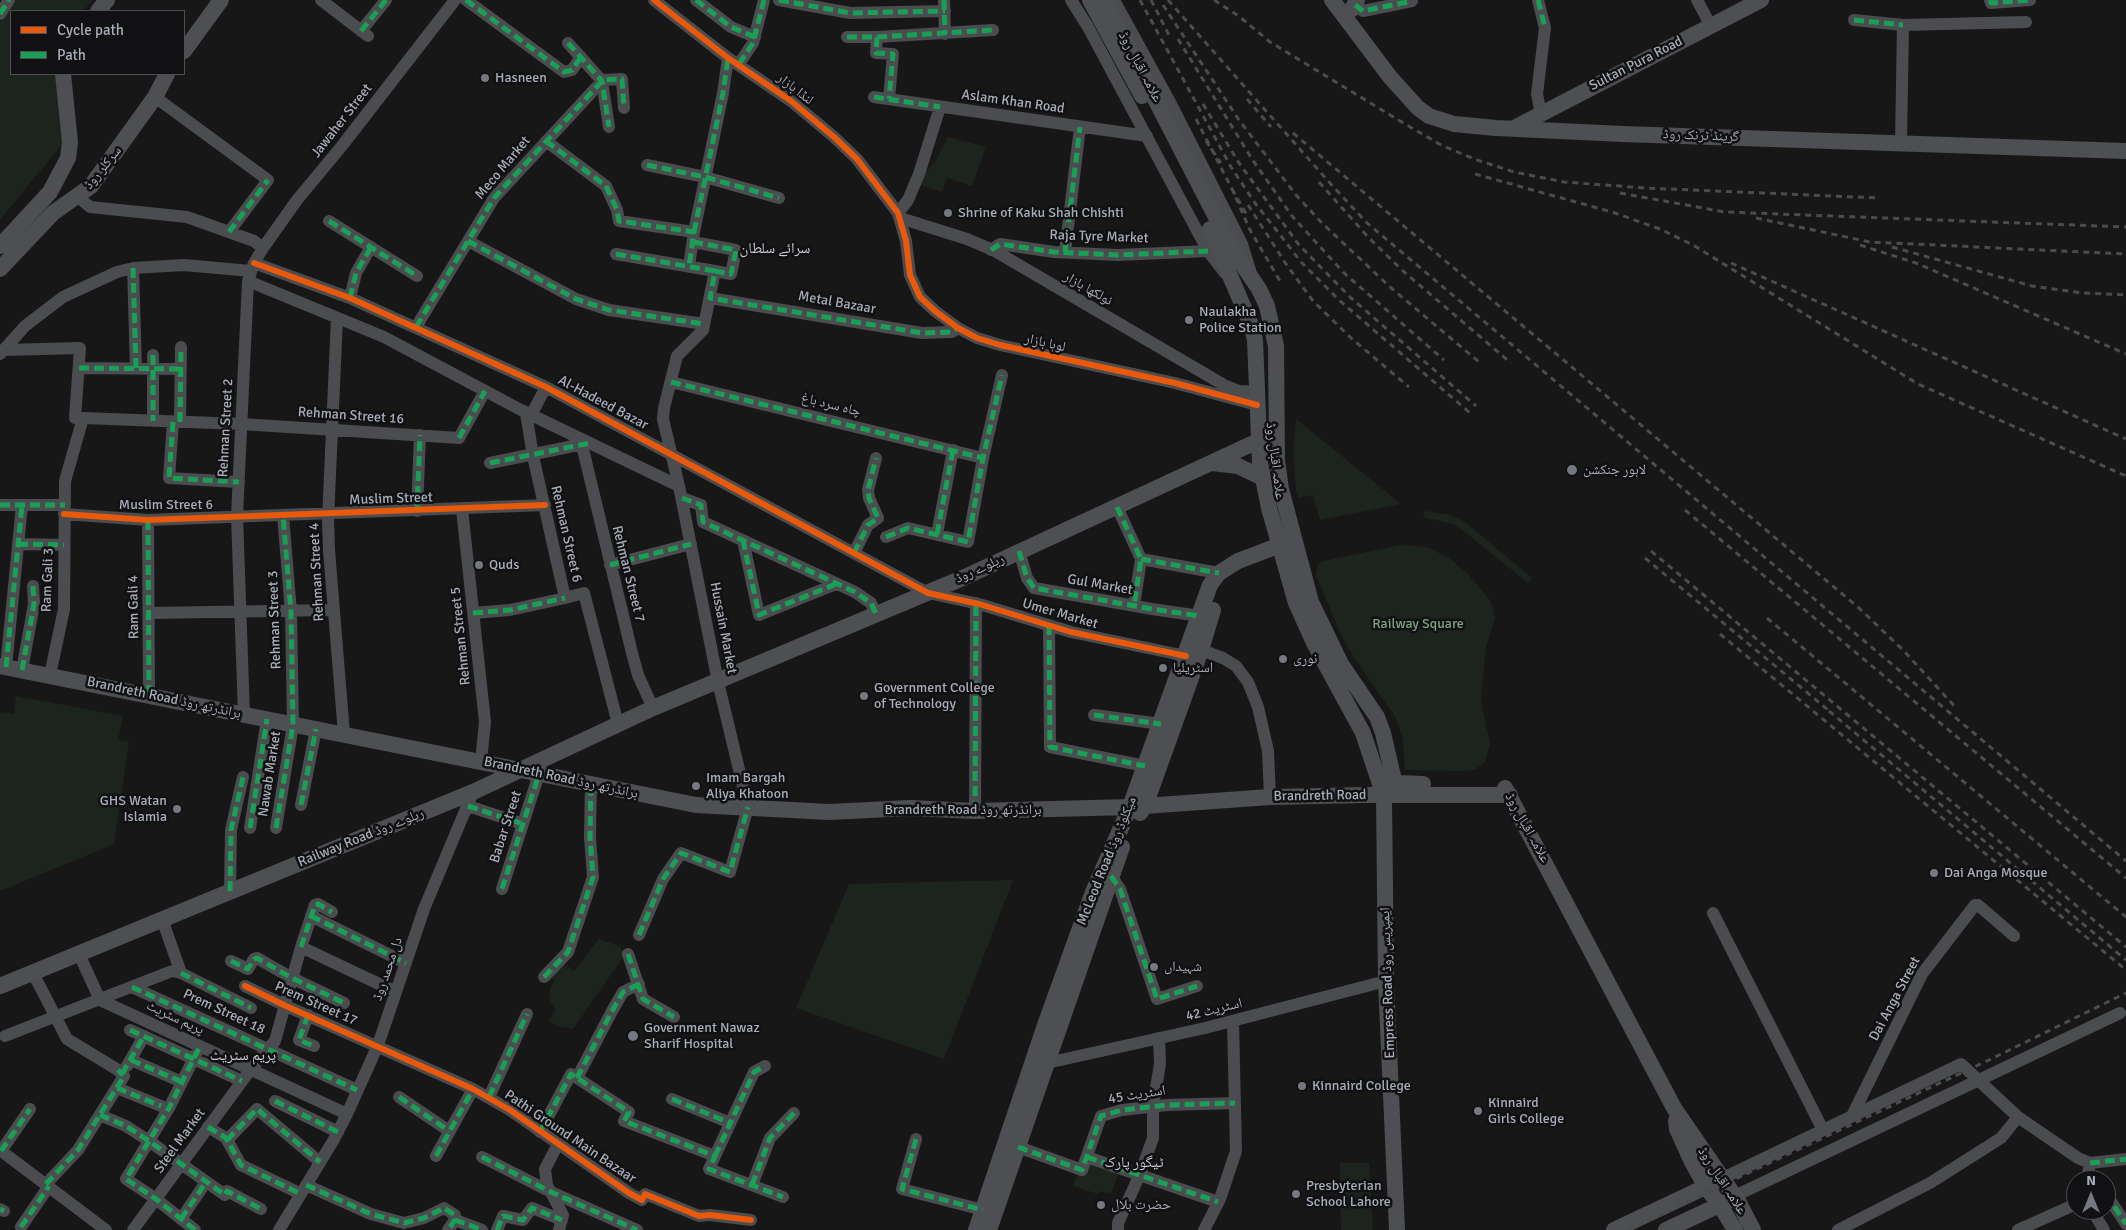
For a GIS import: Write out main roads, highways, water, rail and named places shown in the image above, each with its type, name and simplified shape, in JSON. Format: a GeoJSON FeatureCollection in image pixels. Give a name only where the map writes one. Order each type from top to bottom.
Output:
{"type":"FeatureCollection","features":[{"type":"Feature","properties":{"kind":"main road"},"geometry":{"type":"LineString","coordinates":[[99,10],[107,0]]}},
{"type":"Feature","properties":{"kind":"main road"},"geometry":{"type":"LineString","coordinates":[[185,50],[221,0]]}},
{"type":"Feature","properties":{"kind":"main road","name":"علامہ اقبال روڈ"},"geometry":{"type":"LineString","coordinates":[[1090,0],[1164,137],[1218,246],[1252,279],[1267,306],[1276,346],[1277,460],[1287,547],[1296,603],[1324,664],[1363,733],[1384,796]]}},
{"type":"Feature","properties":{"kind":"main road","name":"علامہ اقبال روڈ"},"geometry":{"type":"LineString","coordinates":[[1104,0],[1218,246],[1231,281],[1252,327],[1255,340],[1258,442],[1263,478],[1287,547],[1329,642],[1377,717],[1383,733],[1394,780],[1407,784],[1494,785],[1504,787],[1510,795],[1674,1108],[1721,1179],[1735,1230]]}},
{"type":"Feature","properties":{"kind":"main road","name":"گرینڈ ٹرنک روڈ"},"geometry":{"type":"LineString","coordinates":[[1332,0],[1352,7],[1390,77],[1418,108],[1429,116],[1454,124],[1512,129],[2126,151]]}},
{"type":"Feature","properties":{"kind":"main road","name":"Sultan Pura Road"},"geometry":{"type":"LineString","coordinates":[[1512,129],[1760,0]]}},
{"type":"Feature","properties":{"kind":"main road"},"geometry":{"type":"LineString","coordinates":[[0,246],[50,192],[61,173],[70,150],[63,75]]}},
{"type":"Feature","properties":{"kind":"main road","name":"سرکلر روڈ"},"geometry":{"type":"LineString","coordinates":[[0,268],[31,235],[71,200],[87,190],[155,97],[166,75]]}},
{"type":"Feature","properties":{"kind":"main road"},"geometry":{"type":"LineString","coordinates":[[50,192],[71,200]]}},
{"type":"Feature","properties":{"kind":"main road","name":"ریلوے روڈ"},"geometry":{"type":"LineString","coordinates":[[718,682],[928,593],[1258,442]]}},
{"type":"Feature","properties":{"kind":"main road"},"geometry":{"type":"LineString","coordinates":[[1212,463],[1238,466],[1263,478]]}},
{"type":"Feature","properties":{"kind":"main road","name":"McLeod Road میکلوڈ روڈ"},"geometry":{"type":"LineString","coordinates":[[976,1230],[1052,1027],[1138,807],[1193,653],[1200,616],[1210,585],[1219,573],[1250,555],[1287,547]]}},
{"type":"Feature","properties":{"kind":"main road","name":"McLeod Road میکلوڈ روڈ"},"geometry":{"type":"LineString","coordinates":[[989,1230],[1047,1063],[1052,1027],[1093,892],[1138,807],[1145,766],[1218,592],[1223,584],[1245,566],[1287,547]]}},
{"type":"Feature","properties":{"kind":"main road","name":"Brandreth Road برانڈرتھ روڈ"},"geometry":{"type":"LineString","coordinates":[[3,666],[696,805],[829,812],[910,808],[975,811],[1138,807]]}},
{"type":"Feature","properties":{"kind":"main road","name":"Railway Road ریلوے روڈ"},"geometry":{"type":"LineString","coordinates":[[0,986],[230,891],[470,799],[518,769],[653,708],[718,682]]}},
{"type":"Feature","properties":{"kind":"main road","name":"Brandreth Road"},"geometry":{"type":"LineString","coordinates":[[1138,807],[1219,799],[1270,797],[1510,795]]}},
{"type":"Feature","properties":{"kind":"main road","name":"Empress Road ایمپریس روڈ"},"geometry":{"type":"LineString","coordinates":[[1384,796],[1386,980],[1397,1230]]}},
{"type":"Feature","properties":{"kind":"main road","name":"علامہ اقبال روڈ"},"geometry":{"type":"LineString","coordinates":[[1674,1108],[1677,1129],[1706,1187],[1728,1201],[1753,1230]]}},
{"type":"Feature","properties":{"kind":"main road"},"geometry":{"type":"LineString","coordinates":[[1620,1229],[1721,1179]]}},
{"type":"Feature","properties":{"kind":"main road"},"geometry":{"type":"LineString","coordinates":[[1666,1230],[1728,1201]]}},
{"type":"Feature","properties":{"kind":"railway"},"geometry":{"type":"LineString","coordinates":[[1140,0],[1231,167],[1255,203],[1301,262],[1339,300],[1470,413]]}},
{"type":"Feature","properties":{"kind":"railway"},"geometry":{"type":"LineString","coordinates":[[1151,0],[1171,39]]}},
{"type":"Feature","properties":{"kind":"railway"},"geometry":{"type":"LineString","coordinates":[[1168,0],[1367,223],[2126,861]]}},
{"type":"Feature","properties":{"kind":"railway"},"geometry":{"type":"LineString","coordinates":[[1214,0],[1240,17],[1270,42],[1441,145],[1474,159],[1514,172],[1564,182],[1645,188],[1879,198]]}},
{"type":"Feature","properties":{"kind":"railway"},"geometry":{"type":"LineString","coordinates":[[1163,5],[1239,120],[1296,195],[1322,223],[1390,287],[1479,362]]}},
{"type":"Feature","properties":{"kind":"railway"},"geometry":{"type":"LineString","coordinates":[[1178,39],[1252,159],[1292,216],[1344,273],[1444,360]]}},
{"type":"Feature","properties":{"kind":"railway"},"geometry":{"type":"LineString","coordinates":[[1247,99],[1271,127]]}},
{"type":"Feature","properties":{"kind":"railway"},"geometry":{"type":"LineString","coordinates":[[1203,104],[1239,163],[1299,245],[1351,298],[1476,406]]}},
{"type":"Feature","properties":{"kind":"railway"},"geometry":{"type":"LineString","coordinates":[[1196,119],[1232,189],[1250,230],[1280,281]]}},
{"type":"Feature","properties":{"kind":"railway"},"geometry":{"type":"LineString","coordinates":[[1293,133],[1859,608],[1904,651],[1957,709]]}},
{"type":"Feature","properties":{"kind":"railway"},"geometry":{"type":"LineString","coordinates":[[1206,141],[1221,163]]}},
{"type":"Feature","properties":{"kind":"railway"},"geometry":{"type":"LineString","coordinates":[[1475,174],[1612,212],[1660,229],[1693,245],[1918,384],[2126,476]]}},
{"type":"Feature","properties":{"kind":"railway"},"geometry":{"type":"LineString","coordinates":[[1319,182],[1368,237],[1403,271],[1511,363]]}},
{"type":"Feature","properties":{"kind":"railway"},"geometry":{"type":"LineString","coordinates":[[1232,189],[1247,215]]}},
{"type":"Feature","properties":{"kind":"railway"},"geometry":{"type":"LineString","coordinates":[[1620,193],[1725,212],[2126,227]]}},
{"type":"Feature","properties":{"kind":"railway"},"geometry":{"type":"LineString","coordinates":[[1248,205],[1286,264],[1313,301],[1351,338],[1409,387]]}},
{"type":"Feature","properties":{"kind":"railway"},"geometry":{"type":"LineString","coordinates":[[1756,218],[1870,242],[2126,254]]}},
{"type":"Feature","properties":{"kind":"railway"},"geometry":{"type":"LineString","coordinates":[[1860,245],[1916,263],[2126,354]]}},
{"type":"Feature","properties":{"kind":"railway"},"geometry":{"type":"LineString","coordinates":[[1892,247],[2032,286],[2082,293],[2126,295]]}},
{"type":"Feature","properties":{"kind":"railway"},"geometry":{"type":"LineString","coordinates":[[1731,263],[2126,439]]}},
{"type":"Feature","properties":{"kind":"railway"},"geometry":{"type":"LineString","coordinates":[[1685,510],[2126,878]]}},
{"type":"Feature","properties":{"kind":"railway"},"geometry":{"type":"LineString","coordinates":[[1651,551],[2126,947]]}},
{"type":"Feature","properties":{"kind":"railway"},"geometry":{"type":"LineString","coordinates":[[1645,558],[1833,714]]}},
{"type":"Feature","properties":{"kind":"railway"},"geometry":{"type":"LineString","coordinates":[[1767,618],[2126,917]]}},
{"type":"Feature","properties":{"kind":"railway"},"geometry":{"type":"LineString","coordinates":[[1720,634],[2126,970]]}},
{"type":"Feature","properties":{"kind":"railway"},"geometry":{"type":"LineString","coordinates":[[1829,711],[2126,960]]}},
{"type":"Feature","properties":{"kind":"railway"},"geometry":{"type":"LineString","coordinates":[[1627,1230],[1991,1059],[2126,993]]}},
{"type":"Feature","properties":{"kind":"place","name":"Hasneen"},"geometry":{"type":"Point","coordinates":[485,78]}},
{"type":"Feature","properties":{"kind":"place","name":"Shrine of Kaku Shah Chishti"},"geometry":{"type":"Point","coordinates":[948,213]}},
{"type":"Feature","properties":{"kind":"place","name":"Naulakha Police Station"},"geometry":{"type":"Point","coordinates":[1189,320]}},
{"type":"Feature","properties":{"kind":"place","name":"لاہور جنکشن"},"geometry":{"type":"Point","coordinates":[1572,470]}},
{"type":"Feature","properties":{"kind":"place","name":"Quds"},"geometry":{"type":"Point","coordinates":[479,565]}},
{"type":"Feature","properties":{"kind":"place","name":"نوری"},"geometry":{"type":"Point","coordinates":[1283,659]}},
{"type":"Feature","properties":{"kind":"place","name":"اسٹریلیا"},"geometry":{"type":"Point","coordinates":[1163,668]}},
{"type":"Feature","properties":{"kind":"place","name":"Government College of Technology"},"geometry":{"type":"Point","coordinates":[864,696]}},
{"type":"Feature","properties":{"kind":"place","name":"Imam Bargah Aliya Khatoon"},"geometry":{"type":"Point","coordinates":[696,786]}},
{"type":"Feature","properties":{"kind":"place","name":"GHS Watan Islamia"},"geometry":{"type":"Point","coordinates":[177,809]}},
{"type":"Feature","properties":{"kind":"place","name":"Dai Anga Mosque"},"geometry":{"type":"Point","coordinates":[1934,873]}},
{"type":"Feature","properties":{"kind":"place","name":"شہیداں"},"geometry":{"type":"Point","coordinates":[1154,967]}},
{"type":"Feature","properties":{"kind":"place","name":"Government Nawaz Sharif Hospital"},"geometry":{"type":"Point","coordinates":[633,1036]}},
{"type":"Feature","properties":{"kind":"place","name":"Kinnaird College"},"geometry":{"type":"Point","coordinates":[1302,1086]}},
{"type":"Feature","properties":{"kind":"place","name":"Kinnaird Girls College"},"geometry":{"type":"Point","coordinates":[1478,1111]}},
{"type":"Feature","properties":{"kind":"place","name":"Presbyterian School Lahore"},"geometry":{"type":"Point","coordinates":[1296,1194]}},
{"type":"Feature","properties":{"kind":"place","name":"حضرت بلال"},"geometry":{"type":"Point","coordinates":[1101,1205]}},
{"type":"Feature","properties":{"kind":"district","name":"سرائے سلطان"},"geometry":{"type":"Point","coordinates":[775,249]}},
{"type":"Feature","properties":{"kind":"district","name":"پریم سٹریٹ"},"geometry":{"type":"Point","coordinates":[243,1056]}},
{"type":"Feature","properties":{"kind":"district","name":"ٹیگور پارک"},"geometry":{"type":"Point","coordinates":[1134,1163]}},
{"type":"Feature","properties":{"kind":"park label","name":"Railway Square"},"geometry":{"type":"Point","coordinates":[1418,624]}}]}
